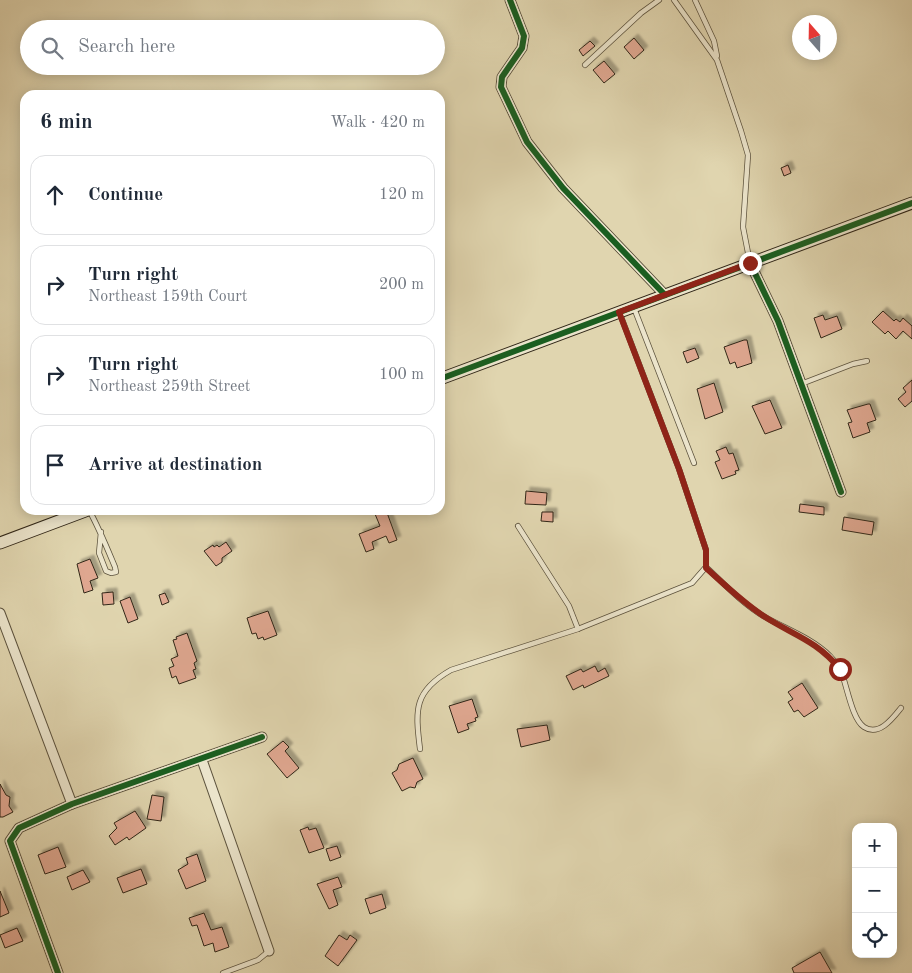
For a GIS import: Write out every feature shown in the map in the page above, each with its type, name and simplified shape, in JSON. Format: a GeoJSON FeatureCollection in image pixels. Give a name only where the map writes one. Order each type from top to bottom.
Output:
{"type":"FeatureCollection","features":[{"type":"Feature","properties":{"kind":"street"},"geometry":{"type":"LineString","coordinates":[[510,0],[524,36],[522,48],[502,77],[501,87],[527,142],[563,188],[665,295]]}},
{"type":"Feature","properties":{"kind":"street"},"geometry":{"type":"LineString","coordinates":[[445,377],[912,203]]}},
{"type":"Feature","properties":{"kind":"street"},"geometry":{"type":"LineString","coordinates":[[750,263],[778,321],[841,492]]}},
{"type":"Feature","properties":{"kind":"street"},"geometry":{"type":"LineString","coordinates":[[0,543],[76,515]]}},
{"type":"Feature","properties":{"kind":"street"},"geometry":{"type":"LineString","coordinates":[[0,612],[72,804]]}},
{"type":"Feature","properties":{"kind":"street"},"geometry":{"type":"LineString","coordinates":[[58,973],[10,841],[20,828],[72,804],[262,738]]}},
{"type":"Feature","properties":{"kind":"street"},"geometry":{"type":"LineString","coordinates":[[202,760],[269,951]]}},
{"type":"Feature","properties":{"kind":"lane"},"geometry":{"type":"LineString","coordinates":[[585,65],[659,0]]}},
{"type":"Feature","properties":{"kind":"lane"},"geometry":{"type":"LineString","coordinates":[[674,0],[717,60]]}},
{"type":"Feature","properties":{"kind":"lane"},"geometry":{"type":"LineString","coordinates":[[695,0],[714,41],[717,60],[748,155],[743,227],[750,263]]}},
{"type":"Feature","properties":{"kind":"lane"},"geometry":{"type":"LineString","coordinates":[[634,307],[694,463]]}},
{"type":"Feature","properties":{"kind":"lane"},"geometry":{"type":"LineString","coordinates":[[420,749],[416,717],[421,696],[436,678],[451,670],[578,630],[692,582],[706,568],[706,550],[679,469],[619,312]]}},
{"type":"Feature","properties":{"kind":"lane"},"geometry":{"type":"LineString","coordinates":[[801,384],[853,364],[867,361]]}},
{"type":"Feature","properties":{"kind":"lane"},"geometry":{"type":"LineString","coordinates":[[92,515],[101,532],[116,572],[106,571],[99,553],[101,532]]}},
{"type":"Feature","properties":{"kind":"lane"},"geometry":{"type":"LineString","coordinates":[[518,526],[569,606],[578,630]]}},
{"type":"Feature","properties":{"kind":"lane"},"geometry":{"type":"LineString","coordinates":[[706,568],[739,598],[763,616],[809,640],[828,655],[840,669],[857,720],[865,728],[875,730],[882,727],[890,722],[901,708]]}},
{"type":"Feature","properties":{"kind":"lane"},"geometry":{"type":"LineString","coordinates":[[223,973],[258,960],[269,951]]}},
{"type":"Feature","properties":{"kind":"building"},"geometry":{"type":"Polygon","coordinates":[[[634,38],[644,50],[634,59],[624,47],[634,38]]]}},
{"type":"Feature","properties":{"kind":"building"},"geometry":{"type":"Polygon","coordinates":[[[590,41],[595,46],[583,56],[579,50],[590,41]]]}},
{"type":"Feature","properties":{"kind":"building"},"geometry":{"type":"Polygon","coordinates":[[[604,61],[615,74],[604,83],[593,70],[604,61]]]}},
{"type":"Feature","properties":{"kind":"building"},"geometry":{"type":"Polygon","coordinates":[[[788,165],[791,173],[784,176],[781,168],[788,165]]]}},
{"type":"Feature","properties":{"kind":"building"},"geometry":{"type":"Polygon","coordinates":[[[883,311],[894,321],[896,319],[900,322],[903,318],[912,326],[912,339],[903,331],[896,339],[888,331],[885,334],[872,322],[883,311]]]}},
{"type":"Feature","properties":{"kind":"building"},"geometry":{"type":"Polygon","coordinates":[[[823,315],[825,320],[837,316],[842,329],[821,338],[814,318],[823,315]]]}},
{"type":"Feature","properties":{"kind":"building"},"geometry":{"type":"Polygon","coordinates":[[[747,340],[752,363],[737,368],[735,362],[730,364],[724,347],[747,340]]]}},
{"type":"Feature","properties":{"kind":"building"},"geometry":{"type":"Polygon","coordinates":[[[695,348],[699,358],[687,363],[683,352],[695,348]]]}},
{"type":"Feature","properties":{"kind":"building"},"geometry":{"type":"Polygon","coordinates":[[[912,380],[912,401],[905,407],[898,399],[906,392],[903,388],[912,380]]]}},
{"type":"Feature","properties":{"kind":"building"},"geometry":{"type":"Polygon","coordinates":[[[714,383],[723,412],[705,419],[697,389],[714,383]]]}},
{"type":"Feature","properties":{"kind":"building"},"geometry":{"type":"Polygon","coordinates":[[[770,400],[782,428],[765,434],[752,406],[770,400]]]}},
{"type":"Feature","properties":{"kind":"building"},"geometry":{"type":"Polygon","coordinates":[[[870,404],[876,420],[867,423],[870,432],[853,438],[848,423],[852,422],[847,410],[870,404]]]}},
{"type":"Feature","properties":{"kind":"building"},"geometry":{"type":"Polygon","coordinates":[[[726,447],[729,454],[733,453],[739,470],[735,471],[736,474],[722,479],[715,462],[720,460],[716,451],[726,447]]]}},
{"type":"Feature","properties":{"kind":"building"},"geometry":{"type":"Polygon","coordinates":[[[526,491],[547,493],[546,505],[525,504],[526,491]]]}},
{"type":"Feature","properties":{"kind":"building"},"geometry":{"type":"Polygon","coordinates":[[[800,504],[824,507],[824,515],[799,512],[800,504]]]}},
{"type":"Feature","properties":{"kind":"building"},"geometry":{"type":"Polygon","coordinates":[[[542,512],[553,512],[553,522],[541,521],[542,512]]]}},
{"type":"Feature","properties":{"kind":"building"},"geometry":{"type":"Polygon","coordinates":[[[375,515],[388,515],[397,540],[389,543],[386,536],[372,542],[374,549],[366,552],[359,534],[380,526],[375,515]]]}},
{"type":"Feature","properties":{"kind":"building"},"geometry":{"type":"Polygon","coordinates":[[[844,517],[874,522],[872,535],[842,530],[844,517]]]}},
{"type":"Feature","properties":{"kind":"building"},"geometry":{"type":"Polygon","coordinates":[[[226,542],[232,551],[222,558],[222,562],[216,566],[204,551],[213,545],[214,547],[217,545],[219,547],[226,542]]]}},
{"type":"Feature","properties":{"kind":"building"},"geometry":{"type":"Polygon","coordinates":[[[90,559],[98,578],[90,581],[93,590],[84,593],[77,564],[90,559]]]}},
{"type":"Feature","properties":{"kind":"building"},"geometry":{"type":"Polygon","coordinates":[[[113,592],[114,604],[103,605],[102,593],[113,592]]]}},
{"type":"Feature","properties":{"kind":"building"},"geometry":{"type":"Polygon","coordinates":[[[165,593],[169,602],[162,605],[159,595],[165,593]]]}},
{"type":"Feature","properties":{"kind":"building"},"geometry":{"type":"Polygon","coordinates":[[[130,597],[138,619],[128,623],[120,601],[130,597]]]}},
{"type":"Feature","properties":{"kind":"building"},"geometry":{"type":"Polygon","coordinates":[[[268,611],[277,635],[264,640],[263,637],[258,639],[256,633],[252,634],[247,618],[268,611]]]}},
{"type":"Feature","properties":{"kind":"building"},"geometry":{"type":"Polygon","coordinates":[[[187,633],[197,661],[194,663],[196,669],[193,670],[196,678],[179,684],[176,676],[172,678],[169,668],[174,666],[171,659],[178,656],[173,640],[187,633]]]}},
{"type":"Feature","properties":{"kind":"building"},"geometry":{"type":"Polygon","coordinates":[[[595,666],[598,672],[605,668],[609,676],[584,688],[583,685],[573,690],[566,676],[581,669],[583,672],[595,666]]]}},
{"type":"Feature","properties":{"kind":"building"},"geometry":{"type":"Polygon","coordinates":[[[802,683],[818,708],[804,717],[798,710],[794,712],[788,702],[793,699],[788,692],[802,683]]]}},
{"type":"Feature","properties":{"kind":"building"},"geometry":{"type":"Polygon","coordinates":[[[472,699],[478,717],[475,718],[476,721],[467,724],[469,729],[458,733],[449,706],[472,699]]]}},
{"type":"Feature","properties":{"kind":"building"},"geometry":{"type":"Polygon","coordinates":[[[547,725],[550,740],[521,747],[517,729],[547,725]]]}},
{"type":"Feature","properties":{"kind":"building"},"geometry":{"type":"Polygon","coordinates":[[[283,741],[289,747],[285,751],[299,768],[287,778],[267,754],[283,741]]]}},
{"type":"Feature","properties":{"kind":"building"},"geometry":{"type":"Polygon","coordinates":[[[413,758],[423,779],[417,782],[415,788],[410,787],[402,791],[392,773],[397,770],[399,764],[413,758]]]}},
{"type":"Feature","properties":{"kind":"building"},"geometry":{"type":"Polygon","coordinates":[[[0,784],[6,795],[10,797],[9,806],[13,812],[3,817],[0,817],[0,784]]]}},
{"type":"Feature","properties":{"kind":"building"},"geometry":{"type":"Polygon","coordinates":[[[152,795],[164,797],[161,821],[147,819],[152,795]]]}},
{"type":"Feature","properties":{"kind":"building"},"geometry":{"type":"Polygon","coordinates":[[[135,811],[146,828],[129,840],[127,837],[115,845],[109,836],[117,828],[114,823],[135,811]]]}},
{"type":"Feature","properties":{"kind":"building"},"geometry":{"type":"Polygon","coordinates":[[[308,827],[309,830],[316,828],[324,848],[309,853],[300,830],[308,827]]]}},
{"type":"Feature","properties":{"kind":"building"},"geometry":{"type":"Polygon","coordinates":[[[337,846],[341,857],[330,861],[326,849],[337,846]]]}},
{"type":"Feature","properties":{"kind":"building"},"geometry":{"type":"Polygon","coordinates":[[[58,847],[66,867],[45,874],[38,855],[58,847]]]}},
{"type":"Feature","properties":{"kind":"building"},"geometry":{"type":"Polygon","coordinates":[[[197,854],[206,881],[186,889],[178,870],[188,864],[186,858],[197,854]]]}},
{"type":"Feature","properties":{"kind":"building"},"geometry":{"type":"Polygon","coordinates":[[[141,869],[147,884],[123,893],[117,878],[141,869]]]}},
{"type":"Feature","properties":{"kind":"building"},"geometry":{"type":"Polygon","coordinates":[[[83,870],[90,882],[72,890],[67,877],[83,870]]]}},
{"type":"Feature","properties":{"kind":"building"},"geometry":{"type":"Polygon","coordinates":[[[338,877],[342,887],[333,890],[338,905],[329,909],[317,884],[338,877]]]}},
{"type":"Feature","properties":{"kind":"building"},"geometry":{"type":"Polygon","coordinates":[[[0,891],[9,913],[0,917],[0,891]]]}},
{"type":"Feature","properties":{"kind":"building"},"geometry":{"type":"Polygon","coordinates":[[[382,894],[386,908],[370,914],[365,899],[382,894]]]}},
{"type":"Feature","properties":{"kind":"building"},"geometry":{"type":"Polygon","coordinates":[[[204,913],[211,930],[222,927],[229,947],[215,952],[213,943],[204,946],[197,925],[192,926],[189,918],[204,913]]]}},
{"type":"Feature","properties":{"kind":"building"},"geometry":{"type":"Polygon","coordinates":[[[17,928],[23,941],[5,948],[0,935],[17,928]]]}},
{"type":"Feature","properties":{"kind":"building"},"geometry":{"type":"Polygon","coordinates":[[[339,935],[347,940],[350,935],[357,940],[338,966],[325,956],[339,935]]]}},
{"type":"Feature","properties":{"kind":"building"},"geometry":{"type":"Polygon","coordinates":[[[820,952],[832,973],[794,973],[792,968],[820,952]]]}},
{"type":"Feature","properties":{"kind":"cycle path"},"geometry":{"type":"LineString","coordinates":[[510,0],[524,36],[522,48],[502,77],[501,87],[527,142],[563,188],[665,295]]}},
{"type":"Feature","properties":{"kind":"cycle path"},"geometry":{"type":"LineString","coordinates":[[445,377],[912,203]]}},
{"type":"Feature","properties":{"kind":"cycle path"},"geometry":{"type":"LineString","coordinates":[[750,263],[778,321],[841,492]]}},
{"type":"Feature","properties":{"kind":"cycle path"},"geometry":{"type":"LineString","coordinates":[[58,973],[10,841],[19,828],[72,804],[262,737]]}},
{"type":"Feature","properties":{"kind":"route"},"geometry":{"type":"LineString","coordinates":[[750,263],[619,312],[679,469],[706,550],[706,568],[739,598],[763,616],[809,640],[828,655],[840,669]]}}]}
